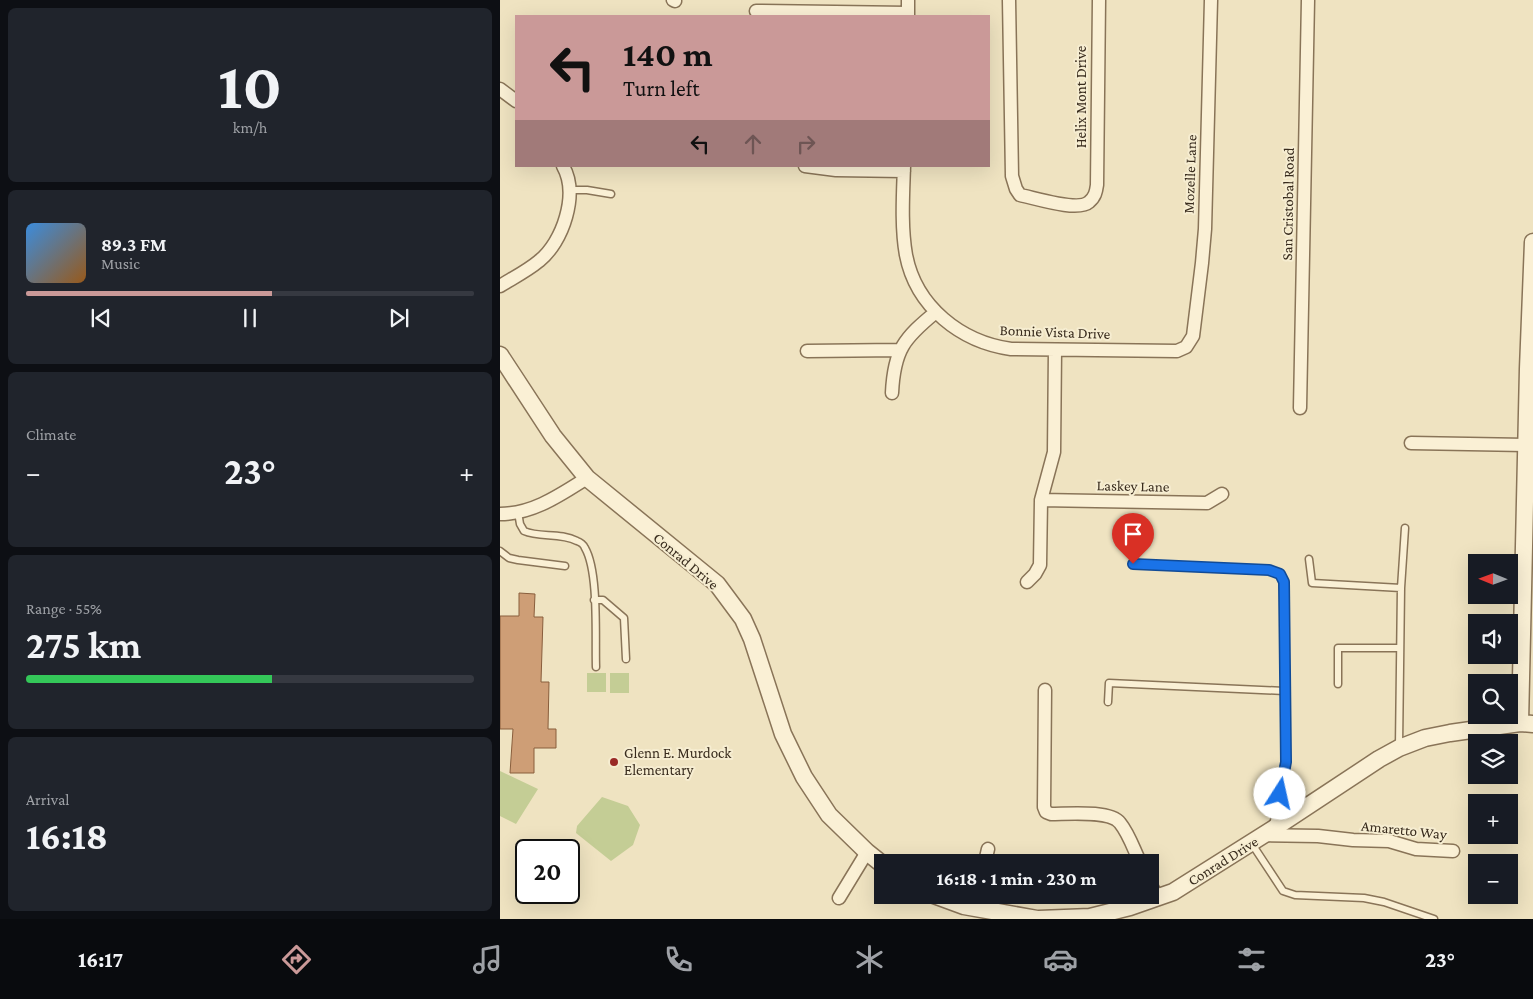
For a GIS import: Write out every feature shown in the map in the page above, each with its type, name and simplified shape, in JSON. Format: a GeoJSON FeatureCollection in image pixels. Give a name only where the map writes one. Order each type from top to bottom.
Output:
{"type":"FeatureCollection","features":[{"type":"Feature","properties":{"kind":"street"},"geometry":{"type":"LineString","coordinates":[[756,11],[908,15],[908,0]]}},
{"type":"Feature","properties":{"kind":"street","name":"Helix Mont Drive"},"geometry":{"type":"LineString","coordinates":[[1009,0],[1012,176],[1016,189],[1020,195],[1055,203],[1082,205],[1088,203],[1095,195],[1097,185],[1099,0]]}},
{"type":"Feature","properties":{"kind":"street","name":"Mozelle Lane"},"geometry":{"type":"LineString","coordinates":[[1186,348],[1193,336],[1205,229],[1212,0]]}},
{"type":"Feature","properties":{"kind":"street","name":"San Cristobal Road"},"geometry":{"type":"LineString","coordinates":[[1300,408],[1308,0]]}},
{"type":"Feature","properties":{"kind":"street"},"geometry":{"type":"LineString","coordinates":[[500,88],[515,100]]}},
{"type":"Feature","properties":{"kind":"street"},"geometry":{"type":"LineString","coordinates":[[500,286],[540,261],[548,252],[563,227],[569,199],[570,183],[563,167]]}},
{"type":"Feature","properties":{"kind":"street"},"geometry":{"type":"LineString","coordinates":[[813,167],[836,170],[904,169]]}},
{"type":"Feature","properties":{"kind":"street","name":"Bonnie Vista Drive"},"geometry":{"type":"LineString","coordinates":[[904,169],[904,231],[907,256],[918,286],[936,312],[954,328],[987,344],[1012,349],[1177,351],[1186,348]]}},
{"type":"Feature","properties":{"kind":"street"},"geometry":{"type":"LineString","coordinates":[[1527,723],[1526,445],[1533,242]]}},
{"type":"Feature","properties":{"kind":"street"},"geometry":{"type":"LineString","coordinates":[[892,393],[893,372],[899,350],[912,331],[936,312]]}},
{"type":"Feature","properties":{"kind":"street"},"geometry":{"type":"LineString","coordinates":[[807,351],[899,350]]}},
{"type":"Feature","properties":{"kind":"street"},"geometry":{"type":"LineString","coordinates":[[1027,582],[1036,574],[1040,565],[1041,500],[1054,452],[1055,350]]}},
{"type":"Feature","properties":{"kind":"street","name":"Conrad Drive"},"geometry":{"type":"LineString","coordinates":[[500,355],[553,436],[587,478],[718,584],[743,620],[752,639],[783,734],[804,777],[829,815],[874,858]]}},
{"type":"Feature","properties":{"kind":"street"},"geometry":{"type":"LineString","coordinates":[[1411,443],[1526,445]]}},
{"type":"Feature","properties":{"kind":"street"},"geometry":{"type":"LineString","coordinates":[[500,514],[518,512],[547,502],[587,478]]}},
{"type":"Feature","properties":{"kind":"street","name":"Laskey Lane"},"geometry":{"type":"LineString","coordinates":[[1041,500],[1206,503],[1222,494]]}},
{"type":"Feature","properties":{"kind":"street"},"geometry":{"type":"LineString","coordinates":[[1045,690],[1044,807],[1046,812],[1051,814],[1104,815],[1113,818],[1120,823],[1136,854]]}},
{"type":"Feature","properties":{"kind":"street","name":"Conrad Drive"},"geometry":{"type":"LineString","coordinates":[[1159,891],[1173,892],[1399,748],[1425,738],[1450,733],[1527,723]]}},
{"type":"Feature","properties":{"kind":"street","name":"Amaretto Way"},"geometry":{"type":"LineString","coordinates":[[1262,836],[1318,836],[1353,840],[1389,841],[1416,849],[1453,851]]}},
{"type":"Feature","properties":{"kind":"street"},"geometry":{"type":"LineString","coordinates":[[987,854],[988,849]]}},
{"type":"Feature","properties":{"kind":"street"},"geometry":{"type":"LineString","coordinates":[[839,898],[867,852]]}},
{"type":"Feature","properties":{"kind":"street","name":"Conrad Drive"},"geometry":{"type":"LineString","coordinates":[[969,907],[1038,919],[1090,917],[1130,907],[1134,904]]}},
{"type":"Feature","properties":{"kind":"lane"},"geometry":{"type":"LineString","coordinates":[[569,190],[587,190],[611,194]]}},
{"type":"Feature","properties":{"kind":"lane"},"geometry":{"type":"LineString","coordinates":[[518,512],[520,524],[524,531],[533,534],[570,538],[582,544],[588,555],[594,578],[596,667]]}},
{"type":"Feature","properties":{"kind":"lane"},"geometry":{"type":"LineString","coordinates":[[1399,748],[1401,588],[1405,528]]}},
{"type":"Feature","properties":{"kind":"lane"},"geometry":{"type":"LineString","coordinates":[[500,551],[509,558],[565,566]]}},
{"type":"Feature","properties":{"kind":"lane"},"geometry":{"type":"LineString","coordinates":[[1309,559],[1312,583],[1401,588]]}},
{"type":"Feature","properties":{"kind":"lane"},"geometry":{"type":"LineString","coordinates":[[1133,564],[1269,570],[1280,574],[1284,582],[1286,762],[1262,836],[1283,891],[1294,896],[1364,898],[1384,902],[1434,919]]}},
{"type":"Feature","properties":{"kind":"lane"},"geometry":{"type":"LineString","coordinates":[[594,600],[604,600],[624,618],[626,659]]}},
{"type":"Feature","properties":{"kind":"lane"},"geometry":{"type":"LineString","coordinates":[[1338,684],[1338,648],[1400,648]]}},
{"type":"Feature","properties":{"kind":"lane"},"geometry":{"type":"LineString","coordinates":[[1108,702],[1109,683],[1284,691]]}},
{"type":"Feature","properties":{"kind":"green space"},"geometry":{"type":"Polygon","coordinates":[[[587,673],[606,673],[606,692],[587,692],[587,673]]]}},
{"type":"Feature","properties":{"kind":"green space"},"geometry":{"type":"Polygon","coordinates":[[[610,673],[629,673],[629,693],[610,693],[610,673]]]}},
{"type":"Feature","properties":{"kind":"green space"},"geometry":{"type":"Polygon","coordinates":[[[500,771],[538,789],[516,824],[500,816],[500,771]]]}},
{"type":"Feature","properties":{"kind":"green space"},"geometry":{"type":"Polygon","coordinates":[[[602,797],[628,806],[640,825],[633,845],[611,861],[576,833],[577,826],[602,797]]]}},
{"type":"Feature","properties":{"kind":"building"},"geometry":{"type":"Polygon","coordinates":[[[519,593],[535,594],[534,617],[543,617],[541,682],[549,682],[548,729],[556,729],[556,748],[534,748],[534,773],[510,773],[513,729],[500,729],[500,616],[519,616],[519,593]]]}},
{"type":"Feature","properties":{"kind":"place","name":"Glenn E. Murdock Elementary"},"geometry":{"type":"Point","coordinates":[614,762]}},
{"type":"Feature","properties":{"kind":"route"},"geometry":{"type":"LineString","coordinates":[[1133,564],[1269,570],[1280,574],[1284,582],[1286,762],[1280,794]]}}]}
